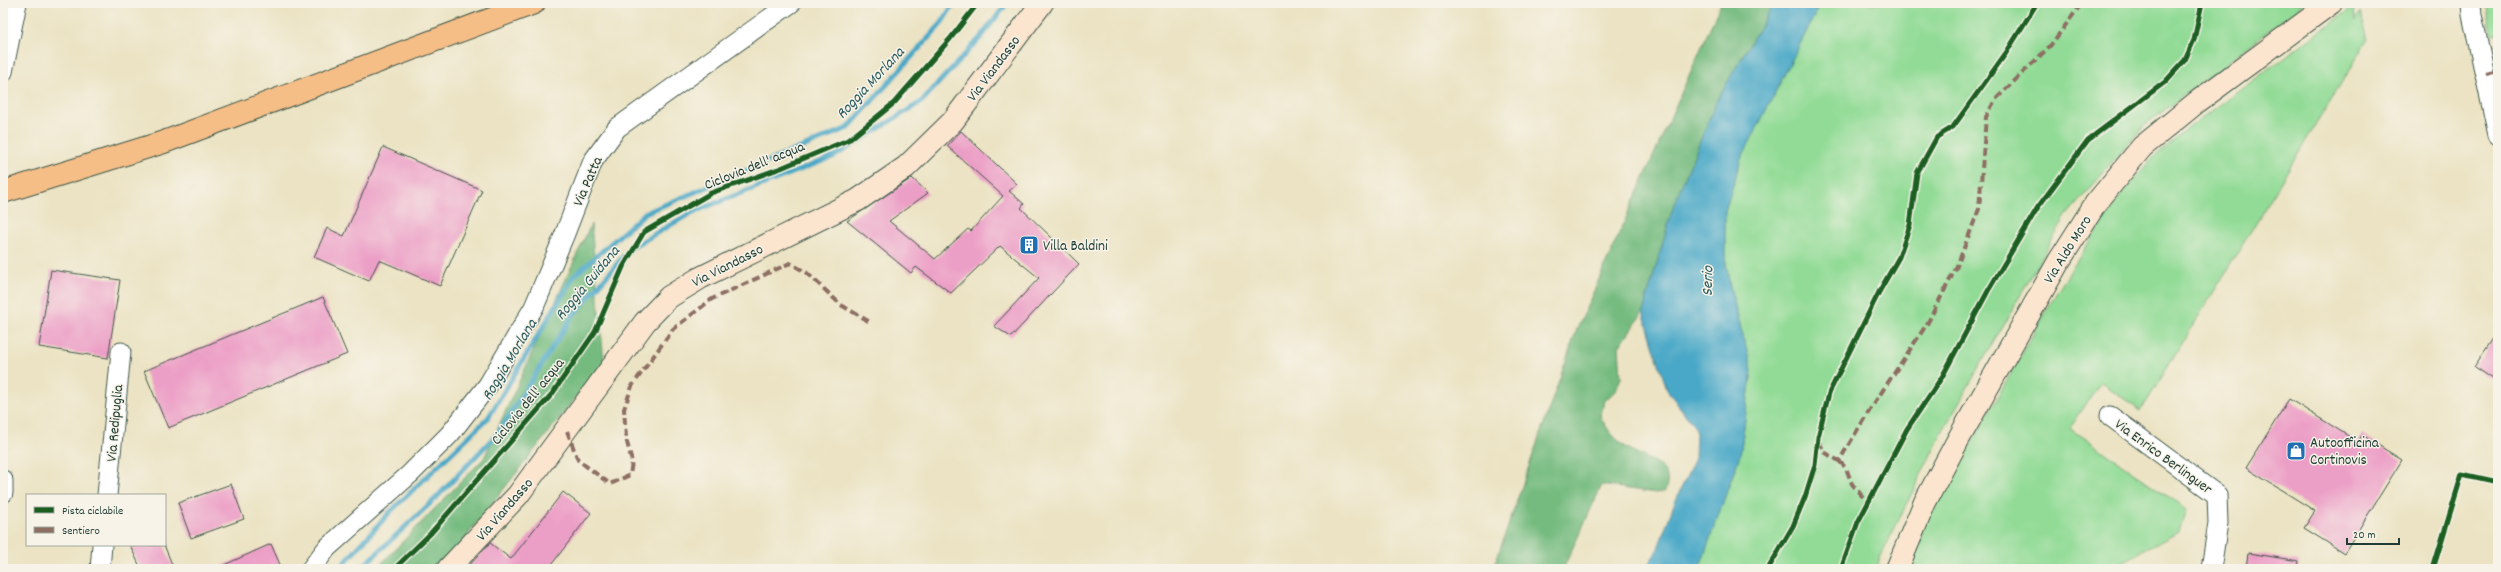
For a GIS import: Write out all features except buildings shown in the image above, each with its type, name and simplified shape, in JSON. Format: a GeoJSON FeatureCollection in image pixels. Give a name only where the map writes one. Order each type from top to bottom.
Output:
{"type":"FeatureCollection","features":[{"type":"Feature","properties":{"kind":"highway"},"geometry":{"type":"LineString","coordinates":[[3,192],[164,142],[534,3]]}},
{"type":"Feature","properties":{"kind":"street"},"geometry":{"type":"LineString","coordinates":[[3,72],[18,3]]}},
{"type":"Feature","properties":{"kind":"street","name":"Via Patta"},"geometry":{"type":"LineString","coordinates":[[311,569],[327,548],[410,474],[450,434],[488,385],[534,307],[564,236],[593,161],[617,128],[791,3]]}},
{"type":"Feature","properties":{"kind":"street","name":"Via Viandasso"},"geometry":{"type":"LineString","coordinates":[[448,569],[518,495],[646,322],[669,297],[700,278],[858,200],[906,167],[953,121],[1042,3]]}},
{"type":"Feature","properties":{"kind":"street","name":"Via Aldo Moro"},"geometry":{"type":"LineString","coordinates":[[1897,569],[1923,506],[1959,438],[2059,260],[2096,203],[2142,147],[2197,102],[2331,3]]}},
{"type":"Feature","properties":{"kind":"street"},"geometry":{"type":"LineString","coordinates":[[2471,3],[2472,15],[2492,73],[2498,135]]}},
{"type":"Feature","properties":{"kind":"street","name":"Via Redipuglia"},"geometry":{"type":"LineString","coordinates":[[107,494],[121,352]]}},
{"type":"Feature","properties":{"kind":"street","name":"Via Enrico Berlinguer"},"geometry":{"type":"LineString","coordinates":[[2110,416],[2217,495],[2218,523],[2211,569]]}},
{"type":"Feature","properties":{"kind":"street"},"geometry":{"type":"LineString","coordinates":[[3,480],[3,493]]}},
{"type":"Feature","properties":{"kind":"street"},"geometry":{"type":"LineString","coordinates":[[100,569],[102,546]]}},
{"type":"Feature","properties":{"kind":"green space"},"geometry":{"type":"Polygon","coordinates":[[[1721,3],[1774,3],[1718,98],[1674,204],[1643,312],[1619,347],[1621,378],[1615,391],[1604,402],[1600,416],[1609,431],[1621,443],[1658,464],[1663,469],[1667,475],[1665,491],[1656,493],[1602,485],[1563,569],[1493,569],[1577,329],[1721,3]]]}},
{"type":"Feature","properties":{"kind":"green space"},"geometry":{"type":"Polygon","coordinates":[[[1821,3],[2305,3],[2145,125],[2066,216],[1942,432],[1880,558],[1877,569],[1699,569],[1740,455],[1752,370],[1730,287],[1725,257],[1725,211],[1741,159],[1821,3]]]}},
{"type":"Feature","properties":{"kind":"green space"},"geometry":{"type":"Polygon","coordinates":[[[2485,3],[2498,3],[2498,34],[2491,34],[2485,3]]]}},
{"type":"Feature","properties":{"kind":"green space"},"geometry":{"type":"Polygon","coordinates":[[[2353,7],[2356,21],[2360,12],[2368,39],[2141,411],[2101,382],[2070,428],[2186,509],[2179,532],[2108,569],[1912,569],[1918,550],[1921,510],[1954,474],[2057,292],[2113,205],[2154,157],[2191,126],[2353,7]]]}},
{"type":"Feature","properties":{"kind":"green space"},"geometry":{"type":"Polygon","coordinates":[[[591,224],[604,362],[469,533],[448,569],[376,569],[484,458],[591,224]]]}},
{"type":"Feature","properties":{"kind":"water","name":"Serio"},"geometry":{"type":"Polygon","coordinates":[[[1774,3],[1821,3],[1741,159],[1725,211],[1725,257],[1730,287],[1752,370],[1740,455],[1699,569],[1645,569],[1657,551],[1674,504],[1695,458],[1696,429],[1667,390],[1643,312],[1674,204],[1718,98],[1774,3]]]}},
{"type":"Feature","properties":{"kind":"waterway","name":"Roggia Morlana"},"geometry":{"type":"LineString","coordinates":[[339,569],[390,512],[488,418],[574,276],[645,213],[848,128],[941,24],[954,3]]}},
{"type":"Feature","properties":{"kind":"waterway","name":"Roggia Guidana"},"geometry":{"type":"LineString","coordinates":[[360,569],[436,498],[498,433],[573,315],[631,248],[691,213],[835,156],[921,102],[981,37],[1007,3]]}},
{"type":"Feature","properties":{"kind":"marked path"},"geometry":{"type":"LineString","coordinates":[[1819,441],[1824,452],[1839,461],[1867,414],[1927,324],[1957,266],[1979,209],[1986,117],[1995,100],[2050,46],[2082,3]]}},
{"type":"Feature","properties":{"kind":"marked path"},"geometry":{"type":"LineString","coordinates":[[2486,74],[2498,71]]}},
{"type":"Feature","properties":{"kind":"marked path"},"geometry":{"type":"LineString","coordinates":[[567,431],[578,460],[610,484],[630,475],[632,462],[626,438],[624,409],[632,386],[673,329],[712,299],[790,263],[807,273],[841,305],[870,322]]}},
{"type":"Feature","properties":{"kind":"marked path"},"geometry":{"type":"LineString","coordinates":[[1839,461],[1846,468],[1852,484],[1868,503]]}},
{"type":"Feature","properties":{"kind":"cycle path","name":"Ciclovia dell' acqua"},"geometry":{"type":"LineString","coordinates":[[394,569],[430,534],[552,394],[595,332],[623,267],[644,232],[711,193],[781,168],[850,139],[894,103],[950,39],[978,3]]}},
{"type":"Feature","properties":{"kind":"cycle path"},"geometry":{"type":"LineString","coordinates":[[1768,569],[1793,526],[1805,497],[1815,465],[1818,437],[1829,393],[1879,292],[1899,257],[1910,225],[1917,173],[1937,137],[1953,127],[2006,53],[2037,3]]}},
{"type":"Feature","properties":{"kind":"cycle path"},"geometry":{"type":"LineString","coordinates":[[1841,569],[1858,522],[1907,429],[1942,377],[1988,291],[2038,207],[2088,140],[2165,82],[2185,60],[2194,40],[2202,3]]}},
{"type":"Feature","properties":{"kind":"cycle path"},"geometry":{"type":"LineString","coordinates":[[2433,569],[2462,474],[2498,482]]}},
{"type":"Feature","properties":{"kind":"place","name":"Villa Baldini"},"geometry":{"type":"Point","coordinates":[1029,245]}},
{"type":"Feature","properties":{"kind":"place","name":"Autoofficina Cortinovis"},"geometry":{"type":"Point","coordinates":[2296,451]}}]}
